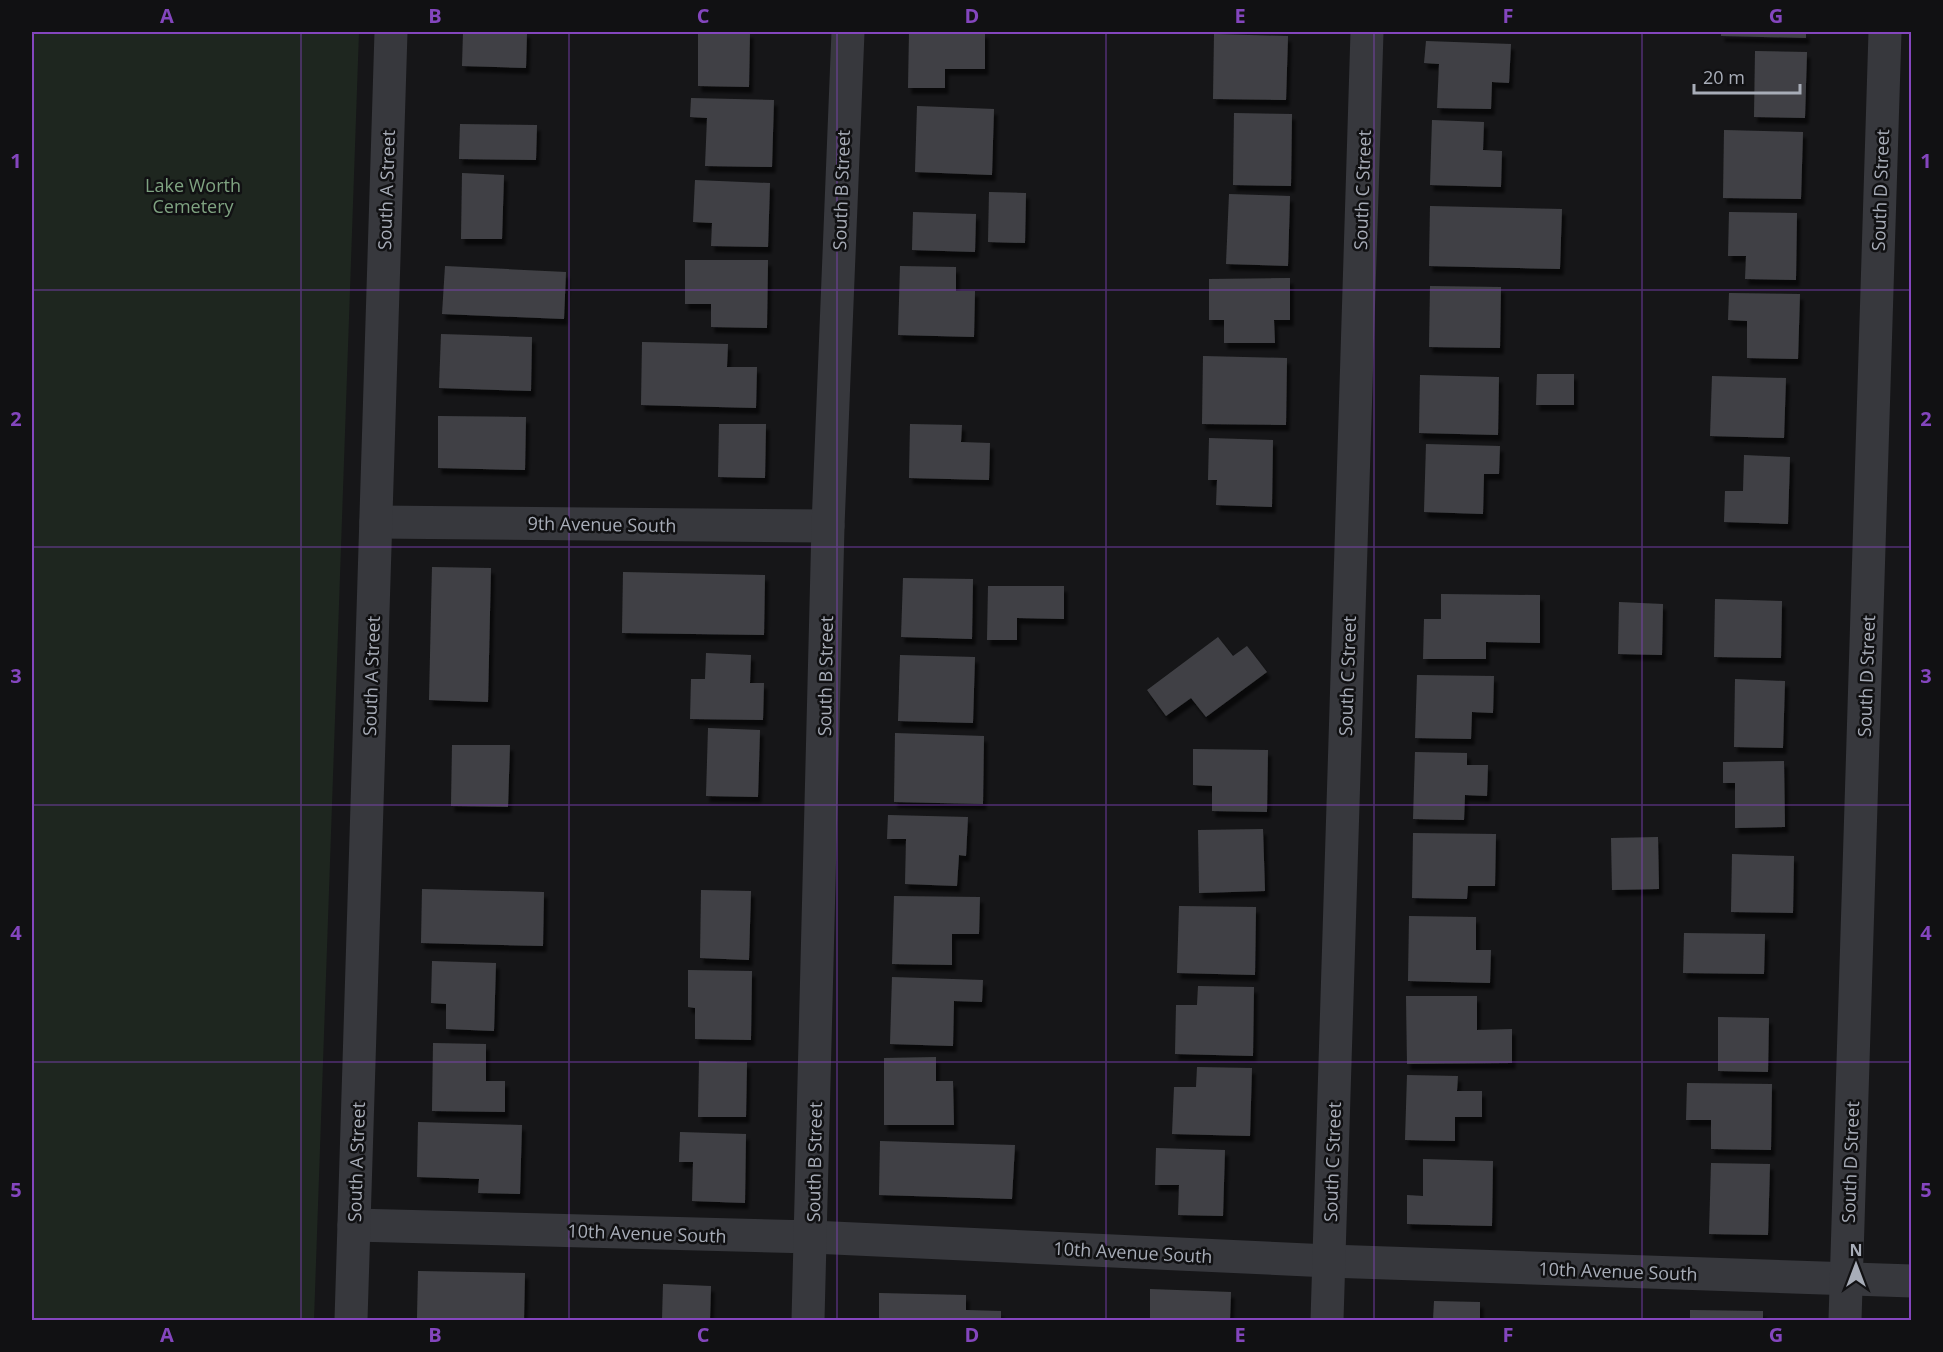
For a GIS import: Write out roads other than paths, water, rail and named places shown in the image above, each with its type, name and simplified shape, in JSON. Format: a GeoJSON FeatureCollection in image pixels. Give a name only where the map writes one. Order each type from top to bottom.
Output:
{"type":"FeatureCollection","features":[{"type":"Feature","properties":{"kind":"street","name":"South A Street"},"geometry":{"type":"LineString","coordinates":[[351,1320],[391,32]]}},
{"type":"Feature","properties":{"kind":"street","name":"South B Street"},"geometry":{"type":"LineString","coordinates":[[808,1320],[812,1237],[828,526],[848,32]]}},
{"type":"Feature","properties":{"kind":"street","name":"South C Street"},"geometry":{"type":"LineString","coordinates":[[1327,1320],[1367,32]]}},
{"type":"Feature","properties":{"kind":"street","name":"South D Street"},"geometry":{"type":"LineString","coordinates":[[1845,1320],[1885,32]]}},
{"type":"Feature","properties":{"kind":"street","name":"9th Avenue South"},"geometry":{"type":"LineString","coordinates":[[376,522],[828,526]]}},
{"type":"Feature","properties":{"kind":"street","name":"10th Avenue South"},"geometry":{"type":"LineString","coordinates":[[354,1225],[812,1237],[1329,1261],[1911,1281]]}},
{"type":"Feature","properties":{"kind":"park label","name":"Lake Worth Cemetery"},"geometry":{"type":"Point","coordinates":[193,195]}}]}
